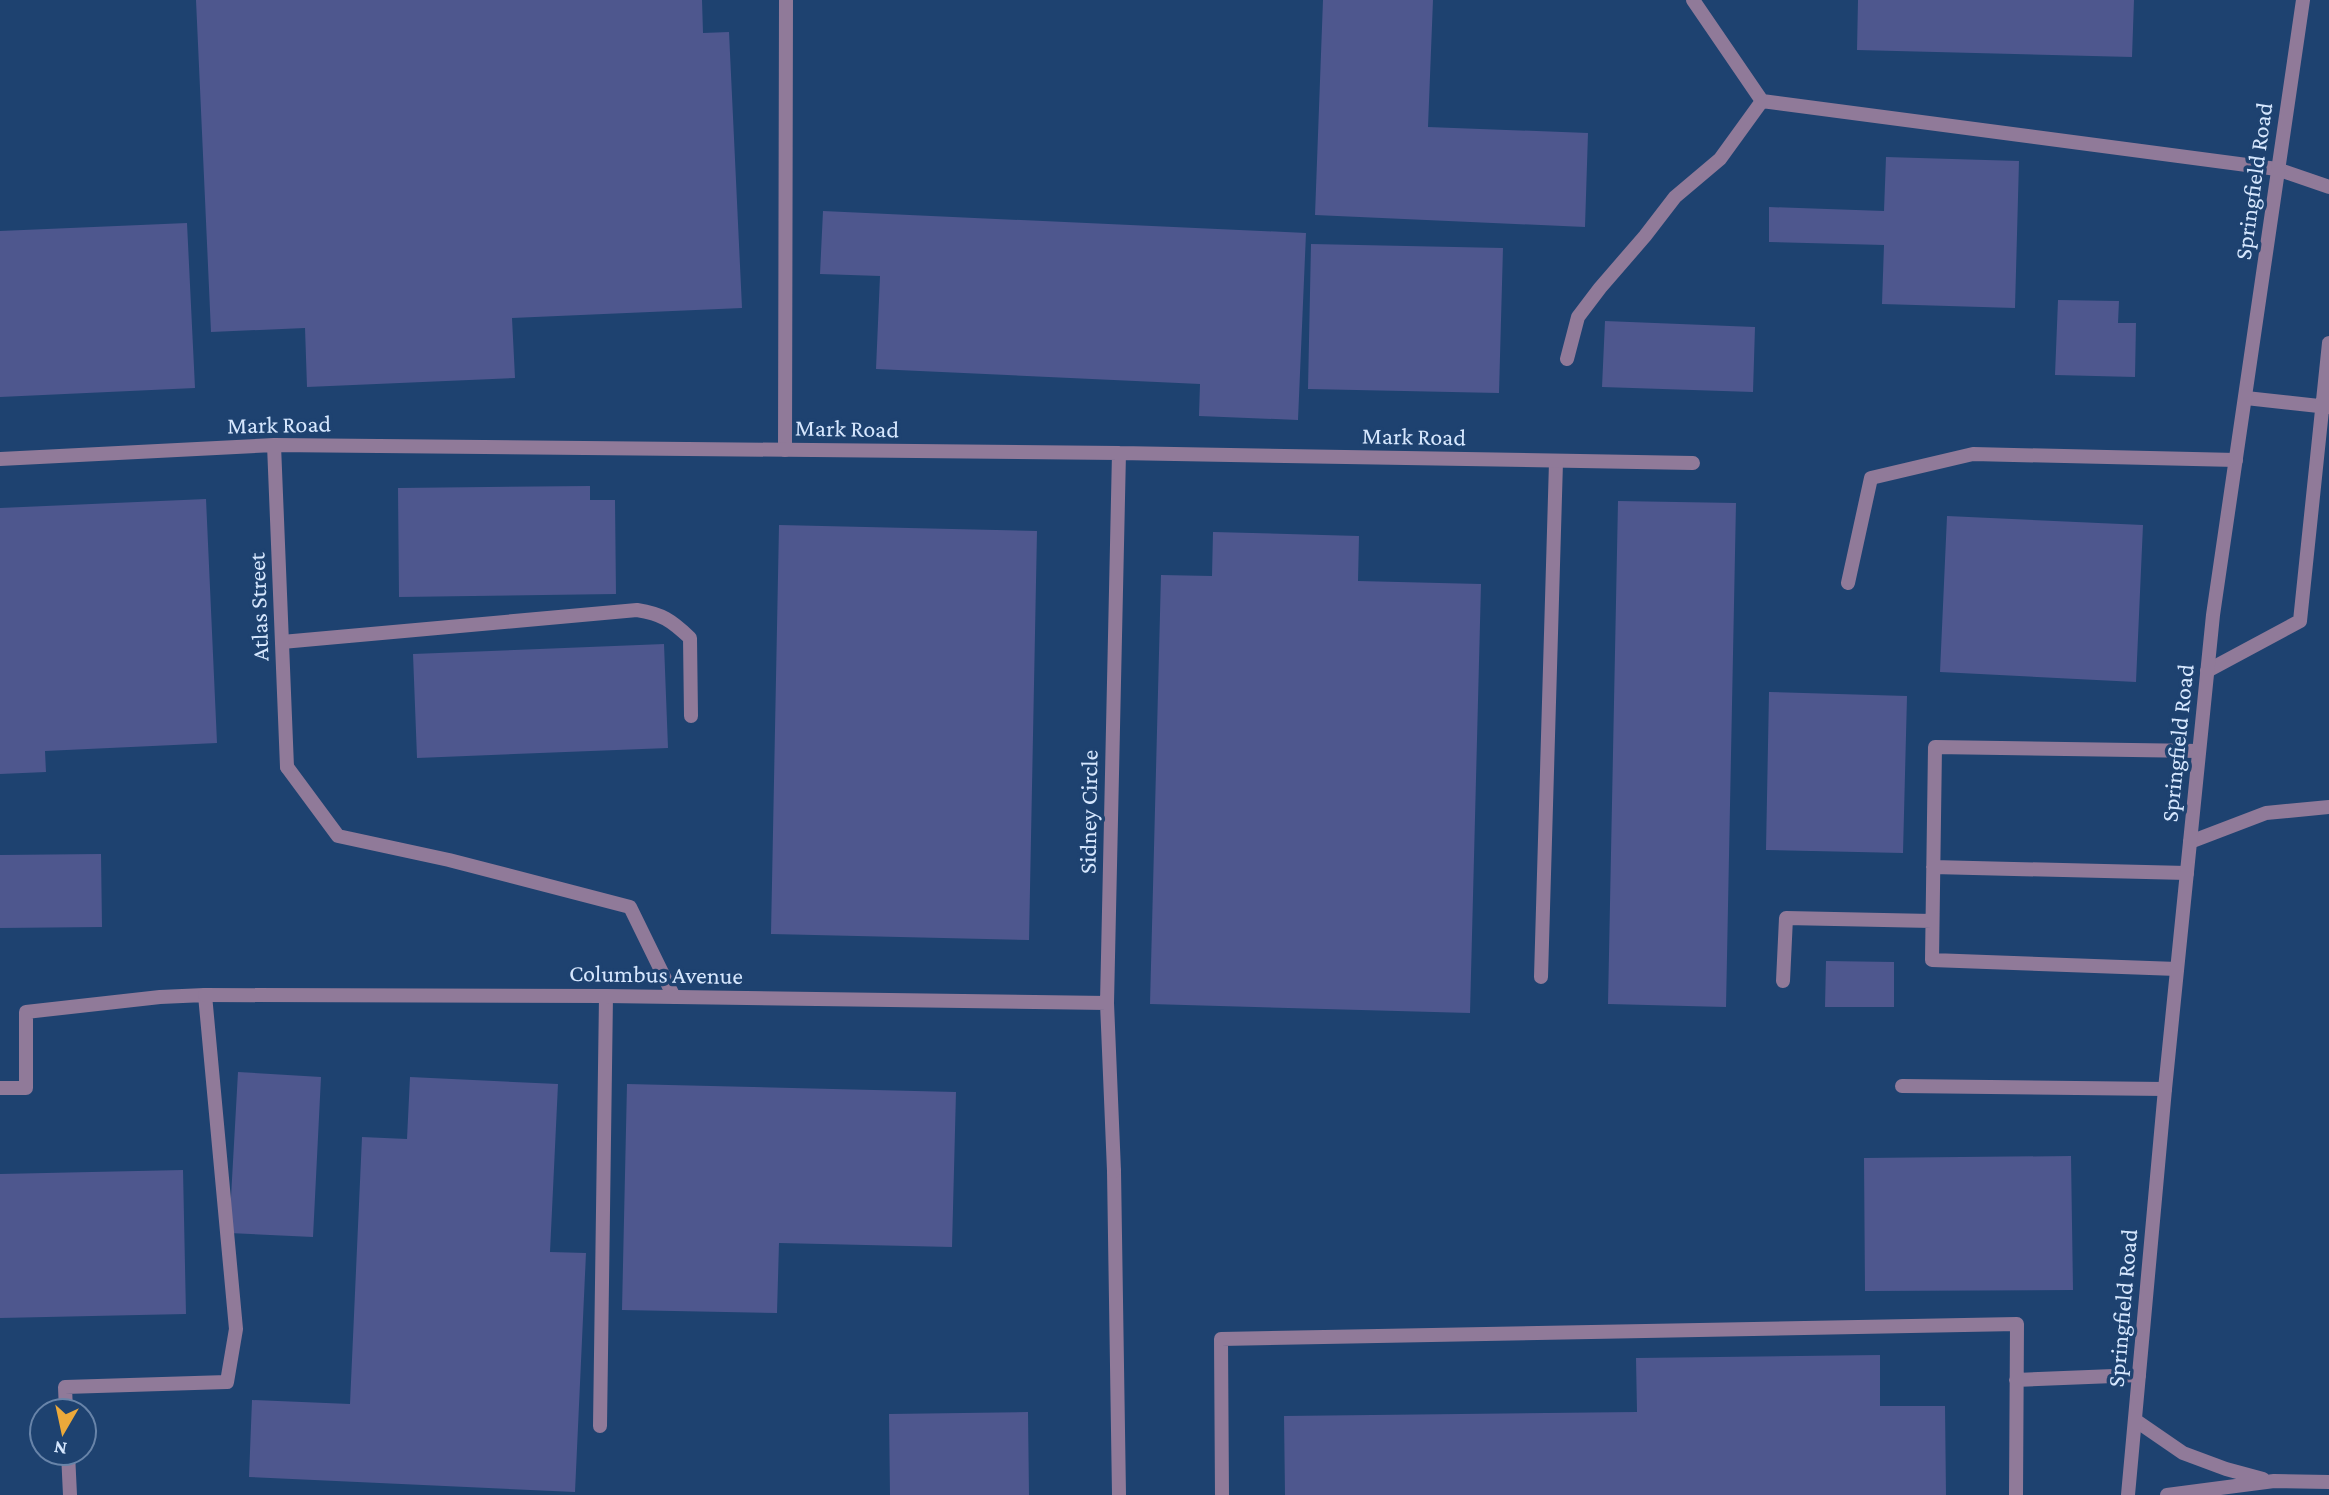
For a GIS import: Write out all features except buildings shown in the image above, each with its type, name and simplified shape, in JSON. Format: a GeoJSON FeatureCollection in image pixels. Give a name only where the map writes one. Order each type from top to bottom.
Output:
{"type":"FeatureCollection","features":[{"type":"Feature","properties":{"kind":"street"},"geometry":{"type":"LineString","coordinates":[[785,450],[786,0]]}},
{"type":"Feature","properties":{"kind":"street"},"geometry":{"type":"LineString","coordinates":[[1693,0],[1762,101],[2277,169],[2329,187]]}},
{"type":"Feature","properties":{"kind":"street","name":"Springfield Road"},"geometry":{"type":"LineString","coordinates":[[2128,1495],[2207,671],[2222,545],[2246,398],[2303,0]]}},
{"type":"Feature","properties":{"kind":"street"},"geometry":{"type":"LineString","coordinates":[[1567,359],[1578,317],[1675,197],[1720,159],[1762,101]]}},
{"type":"Feature","properties":{"kind":"street"},"geometry":{"type":"LineString","coordinates":[[2207,671],[2300,621],[2325,407],[2329,343]]}},
{"type":"Feature","properties":{"kind":"street"},"geometry":{"type":"LineString","coordinates":[[2246,398],[2325,407]]}},
{"type":"Feature","properties":{"kind":"street","name":"Mark Road"},"geometry":{"type":"LineString","coordinates":[[0,459],[274,445],[1119,453],[1693,463]]}},
{"type":"Feature","properties":{"kind":"street","name":"Atlas Street"},"geometry":{"type":"LineString","coordinates":[[274,445],[287,767],[338,836],[449,860],[631,907],[674,997]]}},
{"type":"Feature","properties":{"kind":"street","name":"Sidney Circle"},"geometry":{"type":"LineString","coordinates":[[1119,453],[1107,1003],[1114,1171],[1119,1495]]}},
{"type":"Feature","properties":{"kind":"street"},"geometry":{"type":"LineString","coordinates":[[1848,583],[1871,478],[1973,454],[2236,460]]}},
{"type":"Feature","properties":{"kind":"street"},"geometry":{"type":"LineString","coordinates":[[1541,977],[1556,461]]}},
{"type":"Feature","properties":{"kind":"street"},"geometry":{"type":"LineString","coordinates":[[282,642],[647,611],[666,617],[690,638],[691,716]]}},
{"type":"Feature","properties":{"kind":"street"},"geometry":{"type":"LineString","coordinates":[[2177,968],[1932,960],[1936,747],[2199,751]]}},
{"type":"Feature","properties":{"kind":"street"},"geometry":{"type":"LineString","coordinates":[[2190,842],[2266,813],[2329,807]]}},
{"type":"Feature","properties":{"kind":"street"},"geometry":{"type":"LineString","coordinates":[[1933,867],[2187,873]]}},
{"type":"Feature","properties":{"kind":"street"},"geometry":{"type":"LineString","coordinates":[[1783,981],[1786,918],[1932,921]]}},
{"type":"Feature","properties":{"kind":"street"},"geometry":{"type":"LineString","coordinates":[[65,1397],[65,1387],[227,1382],[236,1329],[205,995]]}},
{"type":"Feature","properties":{"kind":"street"},"geometry":{"type":"LineString","coordinates":[[600,1426],[606,996]]}},
{"type":"Feature","properties":{"kind":"street","name":"Columbus Avenue"},"geometry":{"type":"LineString","coordinates":[[0,1088],[26,1088],[26,1012],[160,997],[606,996],[1107,1003]]}},
{"type":"Feature","properties":{"kind":"street"},"geometry":{"type":"LineString","coordinates":[[1902,1086],[2165,1089]]}},
{"type":"Feature","properties":{"kind":"street"},"geometry":{"type":"LineString","coordinates":[[1222,1495],[1221,1339],[2017,1324],[2017,1495]]}},
{"type":"Feature","properties":{"kind":"street"},"geometry":{"type":"LineString","coordinates":[[2016,1380],[2139,1376]]}},
{"type":"Feature","properties":{"kind":"street"},"geometry":{"type":"LineString","coordinates":[[2135,1420],[2183,1452],[2226,1469],[2274,1481]]}},
{"type":"Feature","properties":{"kind":"street"},"geometry":{"type":"LineString","coordinates":[[69,1467],[70,1495]]}},
{"type":"Feature","properties":{"kind":"street"},"geometry":{"type":"LineString","coordinates":[[2167,1495],[2274,1481],[2329,1482]]}}]}
